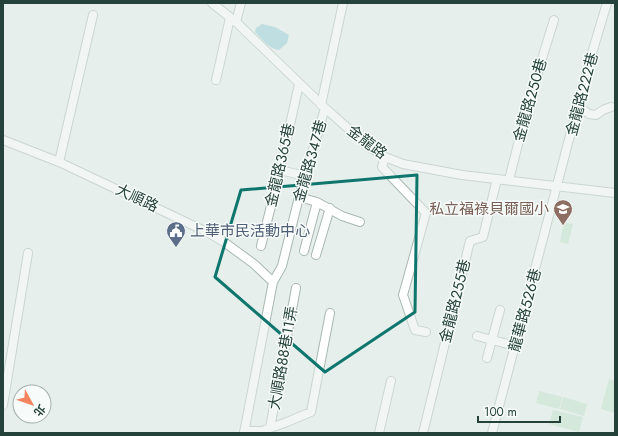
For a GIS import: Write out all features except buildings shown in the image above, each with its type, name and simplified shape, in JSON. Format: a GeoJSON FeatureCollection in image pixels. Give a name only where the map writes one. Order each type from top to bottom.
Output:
{"type":"FeatureCollection","features":[{"type":"Feature","properties":{"kind":"street","name":"金龍路"},"geometry":{"type":"LineString","coordinates":[[212,3],[233,20],[299,84],[369,147],[385,157],[403,164],[462,175],[615,193]]}},
{"type":"Feature","properties":{"kind":"street"},"geometry":{"type":"LineString","coordinates":[[216,80],[233,20],[241,3]]}},
{"type":"Feature","properties":{"kind":"street","name":"金龍路347巷"},"geometry":{"type":"LineString","coordinates":[[273,282],[282,266],[323,106],[343,3]]}},
{"type":"Feature","properties":{"kind":"street","name":"金龍路222巷"},"geometry":{"type":"LineString","coordinates":[[557,186],[589,63],[607,3]]}},
{"type":"Feature","properties":{"kind":"street"},"geometry":{"type":"LineString","coordinates":[[59,162],[93,15]]}},
{"type":"Feature","properties":{"kind":"street","name":"金龍路250巷"},"geometry":{"type":"LineString","coordinates":[[509,180],[519,139],[554,20]]}},
{"type":"Feature","properties":{"kind":"street","name":"金龍路365巷"},"geometry":{"type":"LineString","coordinates":[[261,246],[299,84]]}},
{"type":"Feature","properties":{"kind":"street"},"geometry":{"type":"LineString","coordinates":[[578,106],[589,114],[596,115],[603,110],[612,107]]}},
{"type":"Feature","properties":{"kind":"street","name":"大順路"},"geometry":{"type":"LineString","coordinates":[[3,140],[59,162],[207,232],[224,242],[254,264],[273,282]]}},
{"type":"Feature","properties":{"kind":"street"},"geometry":{"type":"LineString","coordinates":[[385,157],[382,167],[426,213],[402,295],[415,330],[426,332]]}},
{"type":"Feature","properties":{"kind":"street"},"geometry":{"type":"LineString","coordinates":[[280,170],[305,176]]}},
{"type":"Feature","properties":{"kind":"street","name":"金龍路255巷"},"geometry":{"type":"LineString","coordinates":[[423,433],[470,241],[483,237],[497,179]]}},
{"type":"Feature","properties":{"kind":"street","name":"龍華路526巷"},"geometry":{"type":"LineString","coordinates":[[492,433],[557,186]]}},
{"type":"Feature","properties":{"kind":"street"},"geometry":{"type":"LineString","coordinates":[[299,197],[317,202],[342,216],[360,222]]}},
{"type":"Feature","properties":{"kind":"street"},"geometry":{"type":"LineString","coordinates":[[304,251],[317,202]]}},
{"type":"Feature","properties":{"kind":"street"},"geometry":{"type":"LineString","coordinates":[[316,255],[330,208]]}},
{"type":"Feature","properties":{"kind":"street"},"geometry":{"type":"LineString","coordinates":[[3,405],[28,253]]}},
{"type":"Feature","properties":{"kind":"street"},"geometry":{"type":"LineString","coordinates":[[273,282],[244,432],[262,431],[311,412],[330,313]]}},
{"type":"Feature","properties":{"kind":"street","name":"大順路88巷11弄"},"geometry":{"type":"LineString","coordinates":[[270,428],[296,288]]}},
{"type":"Feature","properties":{"kind":"street"},"geometry":{"type":"LineString","coordinates":[[487,358],[500,310]]}},
{"type":"Feature","properties":{"kind":"street"},"geometry":{"type":"LineString","coordinates":[[478,336],[515,346]]}},
{"type":"Feature","properties":{"kind":"street"},"geometry":{"type":"LineString","coordinates":[[379,433],[391,381]]}},
{"type":"Feature","properties":{"kind":"highlighted area"},"geometry":{"type":"Polygon","coordinates":[[[417,175],[415,312],[325,372],[215,277],[241,190],[417,175]]]}},
{"type":"Feature","properties":{"kind":"green space"},"geometry":{"type":"Polygon","coordinates":[[[564,222],[573,224],[568,244],[560,242],[564,222]]]}},
{"type":"Feature","properties":{"kind":"green space"},"geometry":{"type":"Polygon","coordinates":[[[609,379],[615,381],[615,413],[601,409],[609,379]]]}},
{"type":"Feature","properties":{"kind":"green space"},"geometry":{"type":"Polygon","coordinates":[[[539,391],[562,397],[559,409],[536,403],[539,391]]]}},
{"type":"Feature","properties":{"kind":"green space"},"geometry":{"type":"Polygon","coordinates":[[[563,397],[587,404],[584,416],[560,409],[563,397]]]}},
{"type":"Feature","properties":{"kind":"green space"},"geometry":{"type":"Polygon","coordinates":[[[553,410],[583,417],[579,432],[549,424],[553,410]]]}},
{"type":"Feature","properties":{"kind":"water"},"geometry":{"type":"Polygon","coordinates":[[[262,24],[275,27],[289,35],[287,43],[279,50],[269,46],[255,32],[256,28],[262,24]]]}},
{"type":"Feature","properties":{"kind":"place","name":"私立福祿貝爾國小"},"geometry":{"type":"Point","coordinates":[563,226]}},
{"type":"Feature","properties":{"kind":"place","name":"上華市民活動中心"},"geometry":{"type":"Point","coordinates":[176,248]}}]}
